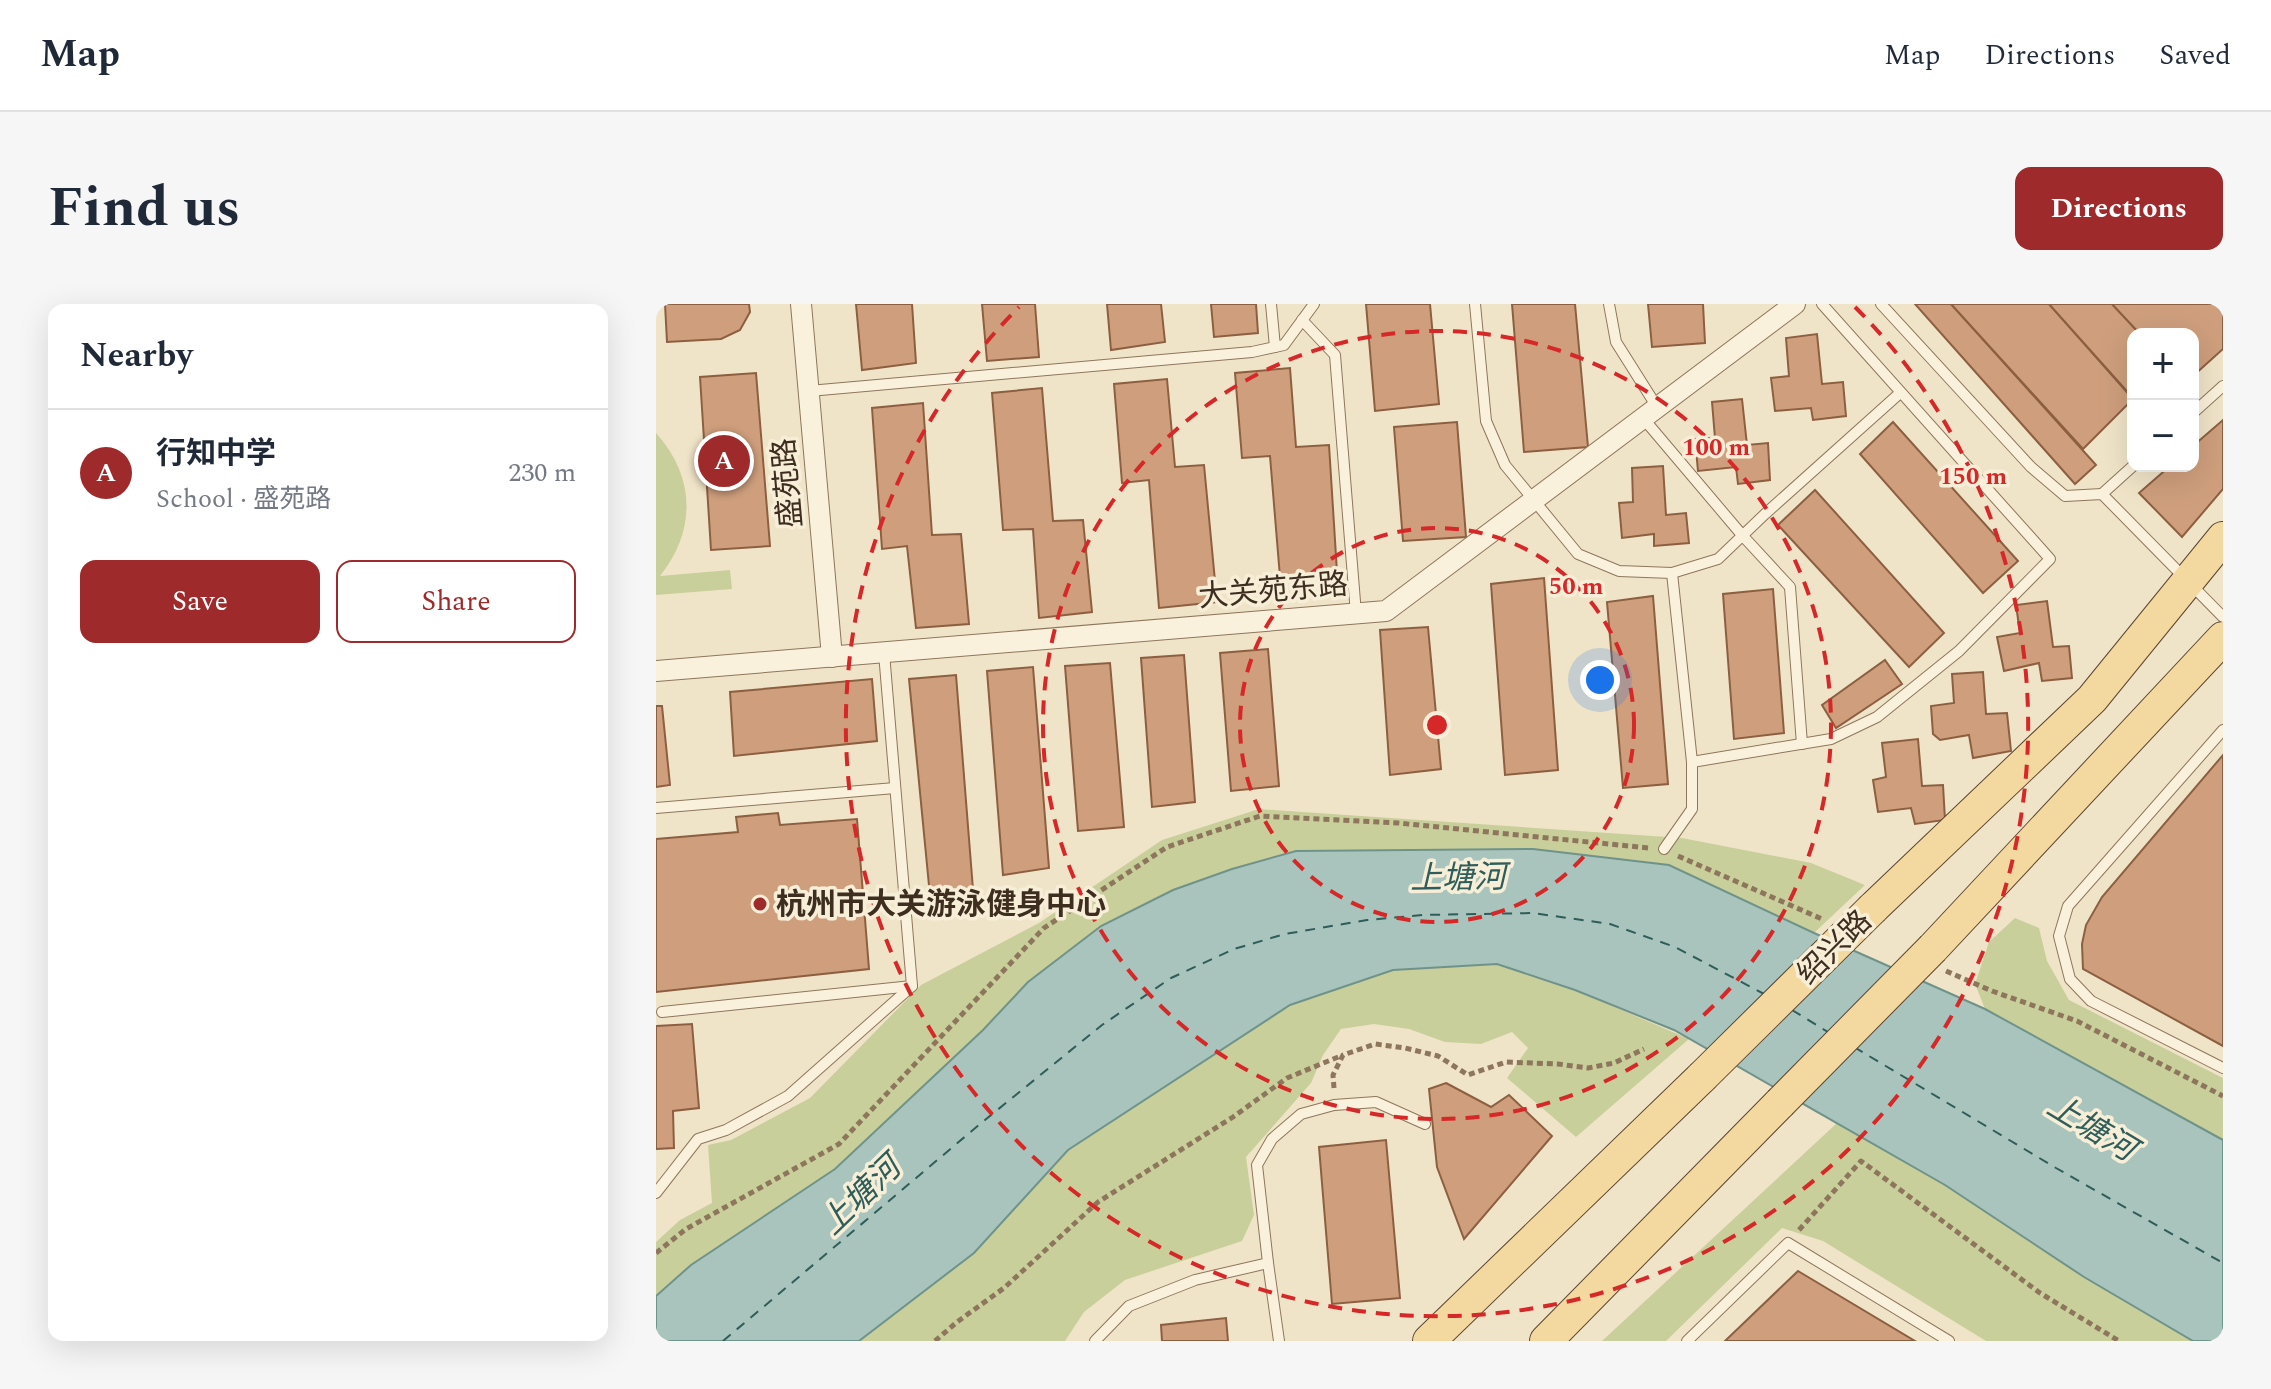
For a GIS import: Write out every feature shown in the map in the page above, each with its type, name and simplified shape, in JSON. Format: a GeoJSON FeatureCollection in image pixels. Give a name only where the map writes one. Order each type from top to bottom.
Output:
{"type":"FeatureCollection","features":[{"type":"Feature","properties":{"kind":"main road","name":"绍兴路"},"geometry":{"type":"LineString","coordinates":[[1429,1341],[2092,699],[2223,538]]}},
{"type":"Feature","properties":{"kind":"main road"},"geometry":{"type":"LineString","coordinates":[[1546,1341],[1933,948],[2223,638]]}},
{"type":"Feature","properties":{"kind":"street","name":"盛苑路"},"geometry":{"type":"LineString","coordinates":[[801,304],[832,657]]}},
{"type":"Feature","properties":{"kind":"street","name":"大关苑东路"},"geometry":{"type":"LineString","coordinates":[[656,671],[1386,611],[1795,304]]}},
{"type":"Feature","properties":{"kind":"lane"},"geometry":{"type":"LineString","coordinates":[[1271,304],[1275,347]]}},
{"type":"Feature","properties":{"kind":"lane"},"geometry":{"type":"LineString","coordinates":[[809,391],[1252,352],[1284,345],[1314,304]]}},
{"type":"Feature","properties":{"kind":"lane"},"geometry":{"type":"LineString","coordinates":[[1475,304],[1486,421],[1505,465],[1578,554],[1619,571],[1672,573],[1718,559],[1900,393]]}},
{"type":"Feature","properties":{"kind":"lane"},"geometry":{"type":"LineString","coordinates":[[1609,304],[1616,342],[1650,413],[1742,535],[1790,587],[1802,744]]}},
{"type":"Feature","properties":{"kind":"lane"},"geometry":{"type":"LineString","coordinates":[[1692,762],[1831,739],[1877,717],[1959,651],[2050,559],[1822,304]]}},
{"type":"Feature","properties":{"kind":"lane"},"geometry":{"type":"LineString","coordinates":[[1881,304],[2031,467],[2065,496],[2102,494],[2127,471]]}},
{"type":"Feature","properties":{"kind":"lane"},"geometry":{"type":"LineString","coordinates":[[1302,320],[1335,355],[1356,614]]}},
{"type":"Feature","properties":{"kind":"lane"},"geometry":{"type":"LineString","coordinates":[[2199,408],[2223,386]]}},
{"type":"Feature","properties":{"kind":"lane"},"geometry":{"type":"LineString","coordinates":[[2102,494],[2223,617]]}},
{"type":"Feature","properties":{"kind":"lane"},"geometry":{"type":"LineString","coordinates":[[1664,849],[1692,809],[1692,762],[1672,573]]}},
{"type":"Feature","properties":{"kind":"lane"},"geometry":{"type":"LineString","coordinates":[[884,653],[912,986]]}},
{"type":"Feature","properties":{"kind":"lane"},"geometry":{"type":"LineString","coordinates":[[2223,730],[2068,906],[2059,936],[2070,979],[2091,1001],[2223,1068]]}},
{"type":"Feature","properties":{"kind":"lane"},"geometry":{"type":"LineString","coordinates":[[656,808],[895,788]]}},
{"type":"Feature","properties":{"kind":"lane"},"geometry":{"type":"LineString","coordinates":[[662,1012],[912,986]]}},
{"type":"Feature","properties":{"kind":"lane"},"geometry":{"type":"LineString","coordinates":[[656,1193],[698,1139],[726,1130],[788,1096],[912,986]]}},
{"type":"Feature","properties":{"kind":"lane"},"geometry":{"type":"LineString","coordinates":[[1279,1341],[1257,1165],[1272,1139],[1301,1114],[1334,1105],[1376,1102],[1425,1124]]}},
{"type":"Feature","properties":{"kind":"lane"},"geometry":{"type":"LineString","coordinates":[[1687,1341],[1788,1243],[1949,1341]]}},
{"type":"Feature","properties":{"kind":"lane"},"geometry":{"type":"LineString","coordinates":[[1095,1341],[1129,1306],[1195,1280],[1268,1263]]}},
{"type":"Feature","properties":{"kind":"path"},"geometry":{"type":"LineString","coordinates":[[656,1253],[686,1229],[839,1144],[1044,928],[1167,847],[1260,816],[1398,823],[1664,849]]}},
{"type":"Feature","properties":{"kind":"path"},"geometry":{"type":"LineString","coordinates":[[935,1341],[1004,1288],[1098,1202],[1233,1117],[1287,1078],[1375,1044],[1438,1056],[1468,1075],[1506,1062],[1588,1068],[1614,1063],[1644,1049]]}},
{"type":"Feature","properties":{"kind":"path"},"geometry":{"type":"LineString","coordinates":[[1334,1105],[1333,1075],[1343,1055]]}},
{"type":"Feature","properties":{"kind":"path"},"geometry":{"type":"LineString","coordinates":[[1788,1243],[1861,1161],[2040,1293],[2119,1341]]}},
{"type":"Feature","properties":{"kind":"green space"},"geometry":{"type":"Polygon","coordinates":[[[656,433],[678,467],[686,503],[680,540],[660,576],[730,570],[732,589],[656,595],[656,433]]]}},
{"type":"Feature","properties":{"kind":"green space"},"geometry":{"type":"Polygon","coordinates":[[[1259,809],[1682,838],[1811,863],[1865,885],[1814,933],[1669,865],[1533,849],[1436,851],[1173,890],[1101,926],[1028,982],[983,1030],[835,1169],[691,1265],[656,1296],[656,1242],[680,1220],[712,1203],[708,1145],[731,1140],[810,1098],[921,985],[1039,923],[1162,840],[1259,809]]]}},
{"type":"Feature","properties":{"kind":"green space"},"geometry":{"type":"Polygon","coordinates":[[[2015,918],[2039,928],[2047,961],[2069,1000],[2223,1078],[2223,1142],[1985,1009],[1975,984],[1989,942],[2015,918]]]}},
{"type":"Feature","properties":{"kind":"green space"},"geometry":{"type":"Polygon","coordinates":[[[1497,964],[1575,990],[1689,1039],[1576,1137],[1507,1078],[1528,1048],[1512,1032],[1481,1044],[1445,1042],[1409,1029],[1374,1024],[1341,1029],[1323,1055],[1311,1083],[1246,1157],[1254,1215],[1242,1241],[1125,1280],[1084,1312],[1065,1341],[859,1341],[974,1253],[1068,1150],[1290,1005],[1393,970],[1497,964]]]}},
{"type":"Feature","properties":{"kind":"green space"},"geometry":{"type":"Polygon","coordinates":[[[1837,1123],[1945,1185],[2084,1277],[2193,1341],[1986,1341],[1823,1241],[1782,1228],[1666,1341],[1602,1341],[1837,1123]]]}},
{"type":"Feature","properties":{"kind":"water","name":"上塘河"},"geometry":{"type":"Polygon","coordinates":[[[1533,849],[1669,865],[1985,1009],[2223,1140],[2223,1341],[2193,1341],[2084,1277],[1945,1185],[1674,1030],[1575,990],[1497,964],[1393,970],[1290,1005],[1068,1150],[974,1253],[859,1341],[656,1341],[656,1296],[691,1265],[835,1169],[983,1030],[1028,982],[1101,926],[1173,890],[1296,851],[1533,849]]]}},
{"type":"Feature","properties":{"kind":"building"},"geometry":{"type":"Polygon","coordinates":[[[665,304],[749,304],[750,312],[740,330],[721,339],[667,342],[665,304]]]}},
{"type":"Feature","properties":{"kind":"building"},"geometry":{"type":"Polygon","coordinates":[[[856,304],[912,304],[916,363],[862,370],[856,304]]]}},
{"type":"Feature","properties":{"kind":"building"},"geometry":{"type":"Polygon","coordinates":[[[982,304],[1035,304],[1039,357],[987,361],[982,304]]]}},
{"type":"Feature","properties":{"kind":"building"},"geometry":{"type":"Polygon","coordinates":[[[1107,304],[1161,304],[1165,342],[1111,350],[1107,304]]]}},
{"type":"Feature","properties":{"kind":"building"},"geometry":{"type":"Polygon","coordinates":[[[1211,304],[1256,304],[1258,333],[1214,337],[1211,304]]]}},
{"type":"Feature","properties":{"kind":"building"},"geometry":{"type":"Polygon","coordinates":[[[1366,304],[1430,304],[1439,404],[1375,411],[1366,304]]]}},
{"type":"Feature","properties":{"kind":"building"},"geometry":{"type":"Polygon","coordinates":[[[1512,304],[1575,304],[1588,447],[1524,452],[1512,304]]]}},
{"type":"Feature","properties":{"kind":"building"},"geometry":{"type":"Polygon","coordinates":[[[1648,304],[1703,304],[1705,343],[1652,347],[1648,304]]]}},
{"type":"Feature","properties":{"kind":"building"},"geometry":{"type":"Polygon","coordinates":[[[1915,304],[1951,304],[2096,465],[2075,484],[1915,304]]]}},
{"type":"Feature","properties":{"kind":"building"},"geometry":{"type":"Polygon","coordinates":[[[1951,304],[2049,304],[2127,392],[2127,405],[2083,449],[1951,304]]]}},
{"type":"Feature","properties":{"kind":"building"},"geometry":{"type":"Polygon","coordinates":[[[2049,304],[2112,304],[2134,328],[2127,328],[2127,391],[2049,304]]]}},
{"type":"Feature","properties":{"kind":"building"},"geometry":{"type":"Polygon","coordinates":[[[2112,304],[2223,304],[2223,349],[2199,371],[2199,328],[2134,328],[2112,304]]]}},
{"type":"Feature","properties":{"kind":"building"},"geometry":{"type":"Polygon","coordinates":[[[1817,334],[1822,384],[1843,382],[1846,416],[1813,420],[1811,408],[1775,411],[1771,378],[1789,376],[1786,338],[1817,334]]]}},
{"type":"Feature","properties":{"kind":"building"},"geometry":{"type":"Polygon","coordinates":[[[1290,368],[1296,447],[1329,445],[1337,572],[1280,577],[1270,456],[1242,458],[1235,373],[1290,368]]]}},
{"type":"Feature","properties":{"kind":"building"},"geometry":{"type":"Polygon","coordinates":[[[756,373],[770,546],[711,550],[700,377],[756,373]]]}},
{"type":"Feature","properties":{"kind":"building"},"geometry":{"type":"Polygon","coordinates":[[[1167,379],[1175,467],[1204,465],[1217,602],[1159,608],[1149,480],[1122,483],[1114,384],[1167,379]]]}},
{"type":"Feature","properties":{"kind":"building"},"geometry":{"type":"Polygon","coordinates":[[[1042,388],[1053,521],[1083,520],[1092,612],[1039,618],[1033,529],[1003,530],[992,393],[1042,388]]]}},
{"type":"Feature","properties":{"kind":"building"},"geometry":{"type":"Polygon","coordinates":[[[1742,399],[1747,445],[1768,443],[1770,480],[1738,484],[1736,467],[1698,471],[1695,439],[1715,438],[1712,402],[1742,399]]]}},
{"type":"Feature","properties":{"kind":"building"},"geometry":{"type":"Polygon","coordinates":[[[923,403],[932,535],[961,534],[969,624],[916,628],[907,546],[882,549],[872,408],[923,403]]]}},
{"type":"Feature","properties":{"kind":"building"},"geometry":{"type":"Polygon","coordinates":[[[2223,420],[2223,489],[2182,537],[2139,493],[2163,472],[2199,472],[2199,441],[2223,420]]]}},
{"type":"Feature","properties":{"kind":"building"},"geometry":{"type":"Polygon","coordinates":[[[1457,422],[1466,537],[1403,541],[1394,427],[1457,422]]]}},
{"type":"Feature","properties":{"kind":"building"},"geometry":{"type":"Polygon","coordinates":[[[1893,422],[2018,561],[1983,593],[1860,454],[1893,422]]]}},
{"type":"Feature","properties":{"kind":"building"},"geometry":{"type":"Polygon","coordinates":[[[1663,466],[1666,515],[1686,513],[1689,543],[1654,546],[1654,534],[1622,538],[1619,503],[1633,502],[1632,468],[1663,466]]]}},
{"type":"Feature","properties":{"kind":"building"},"geometry":{"type":"Polygon","coordinates":[[[1815,490],[1944,633],[1909,667],[1778,525],[1815,490]]]}},
{"type":"Feature","properties":{"kind":"building"},"geometry":{"type":"Polygon","coordinates":[[[1544,578],[1558,770],[1505,775],[1491,584],[1544,578]]]}},
{"type":"Feature","properties":{"kind":"building"},"geometry":{"type":"Polygon","coordinates":[[[1773,589],[1784,733],[1734,739],[1723,594],[1773,589]]]}},
{"type":"Feature","properties":{"kind":"building"},"geometry":{"type":"Polygon","coordinates":[[[1653,596],[1668,784],[1623,788],[1607,602],[1653,596]]]}},
{"type":"Feature","properties":{"kind":"building"},"geometry":{"type":"Polygon","coordinates":[[[2047,601],[2053,647],[2069,646],[2072,678],[2042,681],[2039,663],[2004,671],[1997,637],[2020,633],[2016,605],[2047,601]]]}},
{"type":"Feature","properties":{"kind":"building"},"geometry":{"type":"Polygon","coordinates":[[[1428,627],[1441,769],[1390,775],[1380,630],[1428,627]]]}},
{"type":"Feature","properties":{"kind":"building"},"geometry":{"type":"Polygon","coordinates":[[[1268,649],[1279,786],[1231,791],[1220,653],[1268,649]]]}},
{"type":"Feature","properties":{"kind":"building"},"geometry":{"type":"Polygon","coordinates":[[[1184,655],[1195,802],[1152,807],[1141,658],[1184,655]]]}},
{"type":"Feature","properties":{"kind":"building"},"geometry":{"type":"Polygon","coordinates":[[[1885,660],[1902,684],[1836,728],[1822,705],[1885,660]]]}},
{"type":"Feature","properties":{"kind":"building"},"geometry":{"type":"Polygon","coordinates":[[[1110,663],[1124,827],[1078,831],[1065,666],[1110,663]]]}},
{"type":"Feature","properties":{"kind":"building"},"geometry":{"type":"Polygon","coordinates":[[[1033,667],[1049,868],[1003,875],[987,671],[1033,667]]]}},
{"type":"Feature","properties":{"kind":"building"},"geometry":{"type":"Polygon","coordinates":[[[1983,672],[1986,714],[2007,713],[2011,751],[1973,758],[1969,735],[1940,740],[1933,734],[1931,706],[1954,703],[1952,674],[1983,672]]]}},
{"type":"Feature","properties":{"kind":"building"},"geometry":{"type":"Polygon","coordinates":[[[956,675],[974,902],[931,906],[909,679],[956,675]]]}},
{"type":"Feature","properties":{"kind":"building"},"geometry":{"type":"Polygon","coordinates":[[[872,679],[877,741],[734,756],[730,692],[872,679]]]}},
{"type":"Feature","properties":{"kind":"building"},"geometry":{"type":"Polygon","coordinates":[[[656,706],[662,706],[670,785],[656,787],[656,706]]]}},
{"type":"Feature","properties":{"kind":"building"},"geometry":{"type":"Polygon","coordinates":[[[1918,739],[1922,786],[1943,785],[1945,820],[1915,824],[1911,808],[1878,812],[1873,780],[1886,777],[1882,743],[1918,739]]]}},
{"type":"Feature","properties":{"kind":"building"},"geometry":{"type":"Polygon","coordinates":[[[2223,755],[2223,1046],[2083,969],[2082,944],[2086,925],[2102,897],[2223,755]]]}},
{"type":"Feature","properties":{"kind":"building","name":"杭州市大关游泳健身中心"},"geometry":{"type":"Polygon","coordinates":[[[778,813],[780,825],[857,819],[869,969],[656,992],[656,839],[738,832],[736,817],[778,813]]]}},
{"type":"Feature","properties":{"kind":"building"},"geometry":{"type":"Polygon","coordinates":[[[692,1024],[699,1108],[673,1111],[674,1148],[656,1149],[656,1026],[692,1024]]]}},
{"type":"Feature","properties":{"kind":"building"},"geometry":{"type":"Polygon","coordinates":[[[1446,1083],[1491,1107],[1509,1095],[1552,1136],[1464,1239],[1437,1167],[1429,1089],[1446,1083]]]}},
{"type":"Feature","properties":{"kind":"building"},"geometry":{"type":"Polygon","coordinates":[[[1386,1140],[1400,1298],[1332,1304],[1319,1147],[1386,1140]]]}},
{"type":"Feature","properties":{"kind":"building"},"geometry":{"type":"Polygon","coordinates":[[[1798,1271],[1915,1341],[1725,1341],[1798,1271]]]}},
{"type":"Feature","properties":{"kind":"building"},"geometry":{"type":"Polygon","coordinates":[[[1226,1318],[1228,1341],[1162,1341],[1161,1325],[1226,1318]]]}},
{"type":"Feature","properties":{"kind":"ferry route"},"geometry":{"type":"LineString","coordinates":[[723,1341],[1102,1025],[1171,978],[1234,949],[1285,934],[1367,920],[1423,915],[1533,913],[1610,924],[1675,947],[1766,995]]}},
{"type":"Feature","properties":{"kind":"ferry route"},"geometry":{"type":"LineString","coordinates":[[1792,1010],[1828,1032]]}},
{"type":"Feature","properties":{"kind":"ferry route"},"geometry":{"type":"LineString","coordinates":[[1854,1047],[2223,1263]]}},
{"type":"Feature","properties":{"kind":"place","name":"行知中学"},"geometry":{"type":"Point","coordinates":[724,461]}},
{"type":"Feature","properties":{"kind":"place","name":"杭州市大关游泳健身中心"},"geometry":{"type":"Point","coordinates":[760,904]}}]}
